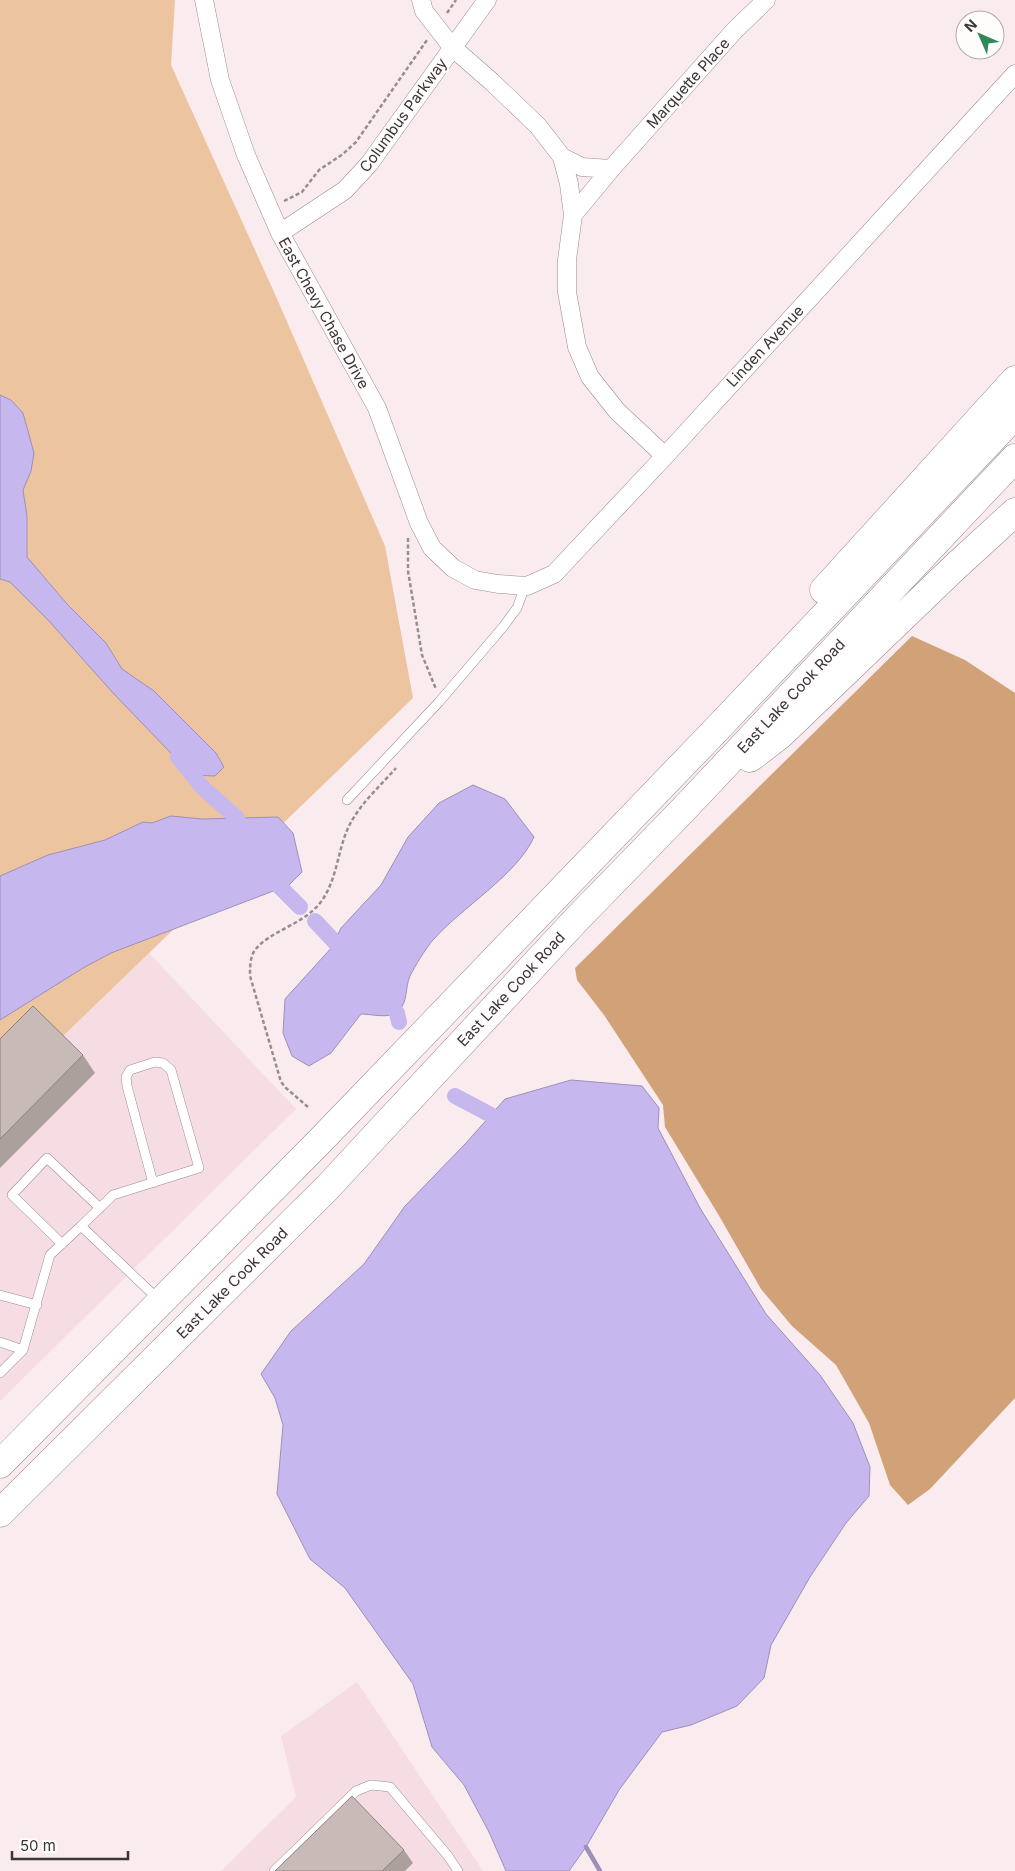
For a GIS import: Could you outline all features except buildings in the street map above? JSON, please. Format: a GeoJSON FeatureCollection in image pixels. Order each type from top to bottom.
{"type":"FeatureCollection","features":[{"type":"Feature","properties":{"kind":"main road"},"geometry":{"type":"LineString","coordinates":[[712,734],[771,649],[1015,380]]}},
{"type":"Feature","properties":{"kind":"main road","name":"East Lake Cook Road"},"geometry":{"type":"LineString","coordinates":[[0,1464],[320,1141],[712,734],[1015,415]]}},
{"type":"Feature","properties":{"kind":"main road","name":"East Lake Cook Road"},"geometry":{"type":"LineString","coordinates":[[0,1513],[326,1189],[575,921],[682,811],[1015,458]]}},
{"type":"Feature","properties":{"kind":"main road"},"geometry":{"type":"LineString","coordinates":[[682,811],[780,736],[955,567],[1015,512]]}},
{"type":"Feature","properties":{"kind":"main road"},"geometry":{"type":"LineString","coordinates":[[161,1302],[187,1328]]}},
{"type":"Feature","properties":{"kind":"street","name":"East Chevy Chase Drive"},"geometry":{"type":"LineString","coordinates":[[204,0],[220,80],[246,155],[280,233],[377,408],[419,523],[432,548],[453,568],[476,580],[498,584]]}},
{"type":"Feature","properties":{"kind":"street"},"geometry":{"type":"LineString","coordinates":[[421,0],[424,11],[452,47],[538,126],[562,157],[570,184],[573,215],[567,260],[567,292],[577,347],[590,377],[617,411],[665,456]]}},
{"type":"Feature","properties":{"kind":"street","name":"Columbus Parkway"},"geometry":{"type":"LineString","coordinates":[[280,233],[345,190],[369,164],[486,0]]}},
{"type":"Feature","properties":{"kind":"street","name":"Marquette Place"},"geometry":{"type":"LineString","coordinates":[[573,215],[611,168],[734,31],[766,0]]}},
{"type":"Feature","properties":{"kind":"street","name":"Linden Avenue"},"geometry":{"type":"LineString","coordinates":[[498,584],[525,586],[554,574],[665,456],[1015,74]]}},
{"type":"Feature","properties":{"kind":"street"},"geometry":{"type":"LineString","coordinates":[[562,157],[582,167],[611,168]]}},
{"type":"Feature","properties":{"kind":"lane"},"geometry":{"type":"LineString","coordinates":[[347,800],[439,702],[503,627],[517,608],[525,586]]}},
{"type":"Feature","properties":{"kind":"lane"},"geometry":{"type":"LineString","coordinates":[[0,1373],[23,1350],[50,1255],[113,1195],[152,1183],[199,1168],[171,1070],[163,1063],[155,1062],[130,1070],[126,1077],[152,1183]]}},
{"type":"Feature","properties":{"kind":"lane"},"geometry":{"type":"LineString","coordinates":[[62,1244],[12,1195],[47,1158],[100,1208]]}},
{"type":"Feature","properties":{"kind":"lane"},"geometry":{"type":"LineString","coordinates":[[81,1226],[161,1302]]}},
{"type":"Feature","properties":{"kind":"lane"},"geometry":{"type":"LineString","coordinates":[[0,1295],[36,1305]]}},
{"type":"Feature","properties":{"kind":"lane"},"geometry":{"type":"LineString","coordinates":[[0,1342],[23,1350]]}},
{"type":"Feature","properties":{"kind":"lane"},"geometry":{"type":"LineString","coordinates":[[274,1871],[356,1791],[371,1785],[390,1787],[448,1856],[458,1871]]}},
{"type":"Feature","properties":{"kind":"path"},"geometry":{"type":"LineString","coordinates":[[270,209],[302,192],[319,170],[356,142],[456,0]]}},
{"type":"Feature","properties":{"kind":"path"},"geometry":{"type":"LineString","coordinates":[[408,532],[408,571],[422,656],[437,690],[439,702]]}},
{"type":"Feature","properties":{"kind":"path"},"geometry":{"type":"LineString","coordinates":[[308,1107],[281,1082],[250,976],[250,963],[254,950],[264,941],[296,923],[319,905],[327,893],[350,825],[360,810],[396,768]]}},
{"type":"Feature","properties":{"kind":"shaded area"},"geometry":{"type":"Polygon","coordinates":[[[0,0],[175,0],[171,65],[274,292],[385,546],[413,698],[0,1097],[0,0]]]}},
{"type":"Feature","properties":{"kind":"shaded area"},"geometry":{"type":"Polygon","coordinates":[[[0,395],[11,400],[23,413],[34,453],[31,471],[23,490],[27,516],[27,557],[67,604],[106,643],[122,669],[154,691],[216,753],[224,767],[215,776],[192,775],[113,693],[49,621],[10,582],[0,579],[0,395]]]}},
{"type":"Feature","properties":{"kind":"shaded area"},"geometry":{"type":"Polygon","coordinates":[[[912,636],[965,660],[1015,693],[1015,1398],[930,1489],[908,1505],[890,1485],[869,1423],[836,1365],[792,1326],[761,1289],[665,1127],[663,1105],[604,1015],[577,980],[575,968],[912,636]]]}},
{"type":"Feature","properties":{"kind":"shaded area"},"geometry":{"type":"Polygon","coordinates":[[[473,785],[505,799],[534,837],[526,851],[502,878],[430,943],[410,976],[405,999],[398,1012],[385,1016],[361,1014],[331,1053],[309,1066],[292,1056],[283,1033],[285,999],[333,946],[341,928],[381,885],[408,837],[439,803],[473,785]]]}},
{"type":"Feature","properties":{"kind":"shaded area"},"geometry":{"type":"Polygon","coordinates":[[[171,816],[202,819],[278,817],[293,833],[302,872],[289,885],[111,953],[83,968],[0,1020],[0,876],[48,855],[105,840],[143,822],[152,823],[171,816]]]}},
{"type":"Feature","properties":{"kind":"shaded area"},"geometry":{"type":"Polygon","coordinates":[[[149,953],[296,1109],[0,1401],[0,1097],[149,953]]]}},
{"type":"Feature","properties":{"kind":"shaded area"},"geometry":{"type":"Polygon","coordinates":[[[571,1080],[642,1086],[659,1108],[658,1128],[700,1208],[766,1314],[820,1375],[853,1423],[870,1467],[869,1496],[846,1523],[810,1577],[771,1645],[764,1678],[737,1706],[691,1725],[662,1732],[619,1790],[586,1847],[569,1871],[506,1871],[489,1832],[464,1785],[432,1747],[413,1684],[345,1588],[310,1559],[277,1494],[283,1425],[275,1398],[261,1374],[291,1331],[364,1264],[405,1206],[466,1143],[505,1099],[571,1080]]]}},
{"type":"Feature","properties":{"kind":"shaded area"},"geometry":{"type":"Polygon","coordinates":[[[357,1682],[483,1871],[221,1871],[296,1797],[281,1736],[357,1682]]]}},
{"type":"Feature","properties":{"kind":"waterway"},"geometry":{"type":"LineString","coordinates":[[178,757],[204,789],[236,817],[246,837]]}},
{"type":"Feature","properties":{"kind":"waterway"},"geometry":{"type":"LineString","coordinates":[[268,872],[300,907]]}},
{"type":"Feature","properties":{"kind":"waterway"},"geometry":{"type":"LineString","coordinates":[[315,921],[348,956]]}},
{"type":"Feature","properties":{"kind":"waterway"},"geometry":{"type":"LineString","coordinates":[[384,997],[397,1013],[399,1022]]}},
{"type":"Feature","properties":{"kind":"waterway"},"geometry":{"type":"LineString","coordinates":[[455,1096],[491,1115]]}},
{"type":"Feature","properties":{"kind":"waterway"},"geometry":{"type":"LineString","coordinates":[[586,1847],[600,1871]]}}]}
